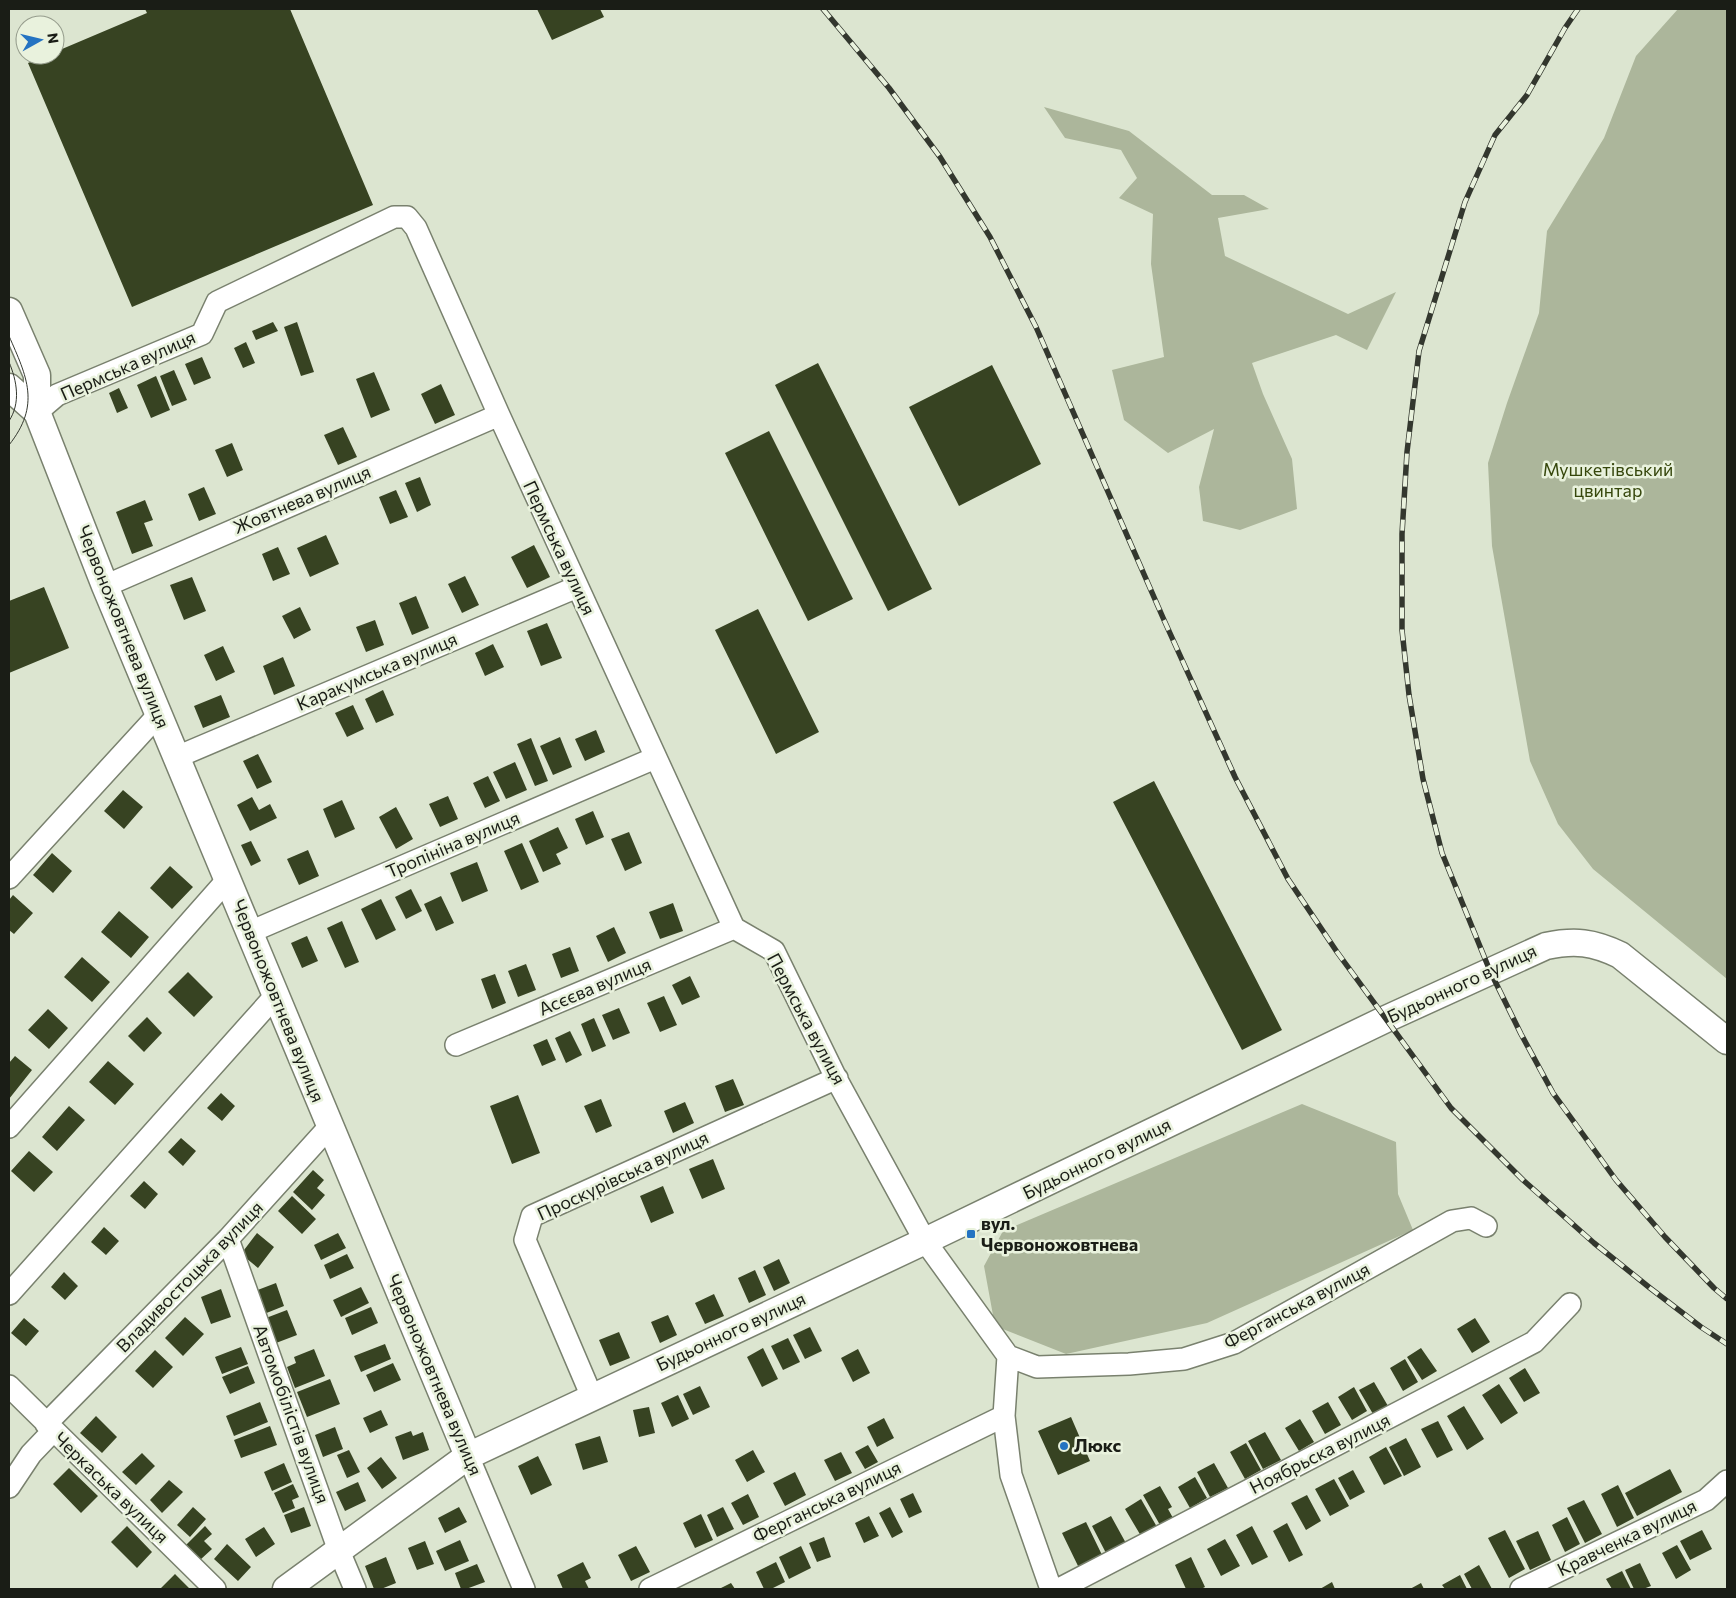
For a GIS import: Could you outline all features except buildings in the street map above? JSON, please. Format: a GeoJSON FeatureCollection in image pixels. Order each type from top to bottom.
{"type":"FeatureCollection","features":[{"type":"Feature","properties":{"kind":"main road","name":"Червоножовтнева вулиця"},"geometry":{"type":"LineString","coordinates":[[9,311],[37,375],[37,412],[104,586],[468,1456]]}},
{"type":"Feature","properties":{"kind":"main road","name":"Червоножовтнева вулиця"},"geometry":{"type":"LineString","coordinates":[[9,387],[37,412]]}},
{"type":"Feature","properties":{"kind":"main road","name":"Будьонного вулиця"},"geometry":{"type":"LineString","coordinates":[[286,1589],[468,1456],[925,1241],[1386,1020],[1546,946],[1567,942],[1585,943],[1604,947],[1620,955],[1727,1040]]}},
{"type":"Feature","properties":{"kind":"street","name":"Пермська вулиця"},"geometry":{"type":"LineString","coordinates":[[37,412],[57,395],[202,334],[217,302],[394,217],[407,217],[416,228],[499,415],[734,928],[774,951],[837,1078],[925,1241]]}},
{"type":"Feature","properties":{"kind":"street","name":"Жовтнева вулиця"},"geometry":{"type":"LineString","coordinates":[[104,586],[499,415]]}},
{"type":"Feature","properties":{"kind":"street","name":"Каракумська вулиця"},"geometry":{"type":"LineString","coordinates":[[177,757],[578,586]]}},
{"type":"Feature","properties":{"kind":"street"},"geometry":{"type":"LineString","coordinates":[[9,878],[159,714]]}},
{"type":"Feature","properties":{"kind":"street","name":"Тропініна вулиця"},"geometry":{"type":"LineString","coordinates":[[250,932],[655,758]]}},
{"type":"Feature","properties":{"kind":"street"},"geometry":{"type":"LineString","coordinates":[[9,1127],[228,879]]}},
{"type":"Feature","properties":{"kind":"street","name":"Асєєва вулиця"},"geometry":{"type":"LineString","coordinates":[[456,1045],[734,928]]}},
{"type":"Feature","properties":{"kind":"street"},"geometry":{"type":"LineString","coordinates":[[9,1294],[276,995]]}},
{"type":"Feature","properties":{"kind":"street","name":"Проскурівська вулиця"},"geometry":{"type":"LineString","coordinates":[[592,1397],[525,1240],[532,1216],[837,1078]]}},
{"type":"Feature","properties":{"kind":"street","name":"Владивостоцька вулиця"},"geometry":{"type":"LineString","coordinates":[[9,1487],[50,1428],[228,1239],[330,1126]]}},
{"type":"Feature","properties":{"kind":"street","name":"Ферганська вулиця"},"geometry":{"type":"LineString","coordinates":[[1008,1356],[1036,1367],[1129,1364],[1184,1359],[1234,1343],[1452,1220],[1471,1218],[1486,1226]]}},
{"type":"Feature","properties":{"kind":"street","name":"Автомобілістів вулиця"},"geometry":{"type":"LineString","coordinates":[[228,1239],[339,1551],[355,1589]]}},
{"type":"Feature","properties":{"kind":"street"},"geometry":{"type":"LineString","coordinates":[[925,1241],[1008,1356],[1004,1416],[1011,1475],[1051,1589]]}},
{"type":"Feature","properties":{"kind":"street","name":"Ноябрьска вулиця"},"geometry":{"type":"LineString","coordinates":[[1059,1589],[1534,1342],[1570,1304]]}},
{"type":"Feature","properties":{"kind":"street","name":"Черкаська вулиця"},"geometry":{"type":"LineString","coordinates":[[9,1386],[215,1589]]}},
{"type":"Feature","properties":{"kind":"street","name":"Ферганська вулиця"},"geometry":{"type":"LineString","coordinates":[[650,1589],[1004,1416]]}},
{"type":"Feature","properties":{"kind":"street","name":"Червоножовтнева вулиця"},"geometry":{"type":"LineString","coordinates":[[468,1456],[524,1589]]}},
{"type":"Feature","properties":{"kind":"street","name":"Кравченка вулиця"},"geometry":{"type":"LineString","coordinates":[[1521,1589],[1706,1500],[1727,1481]]}},
{"type":"Feature","properties":{"kind":"green space","name":"Мушкетівський цвинтар"},"geometry":{"type":"Polygon","coordinates":[[[1678,9],[1727,9],[1727,979],[1593,869],[1558,824],[1530,761],[1492,546],[1488,463],[1539,313],[1547,231],[1604,138],[1636,56],[1678,9]]]}},
{"type":"Feature","properties":{"kind":"green space"},"geometry":{"type":"Polygon","coordinates":[[[1044,107],[1129,131],[1212,195],[1244,195],[1269,209],[1218,218],[1225,256],[1348,314],[1396,292],[1367,350],[1336,335],[1252,363],[1263,394],[1292,459],[1297,509],[1240,530],[1203,521],[1199,487],[1214,429],[1168,453],[1124,420],[1112,370],[1164,357],[1151,264],[1153,214],[1119,198],[1137,178],[1121,150],[1065,138],[1044,107]]]}},
{"type":"Feature","properties":{"kind":"green space"},"geometry":{"type":"Polygon","coordinates":[[[1302,1104],[1396,1142],[1398,1194],[1413,1230],[1207,1323],[1066,1354],[995,1326],[984,1266],[1003,1231],[1302,1104]]]}},
{"type":"Feature","properties":{"kind":"tram line"},"geometry":{"type":"LineString","coordinates":[[9,336],[21,365],[28,391],[25,417],[19,431],[9,445]]}},
{"type":"Feature","properties":{"kind":"tram line"},"geometry":{"type":"LineString","coordinates":[[9,362],[16,384],[15,407],[9,421]]}},
{"type":"Feature","properties":{"kind":"railway"},"geometry":{"type":"LineString","coordinates":[[823,9],[889,88],[940,157],[990,237],[1036,327],[1235,777],[1288,879],[1337,952],[1451,1108],[1523,1180],[1594,1243],[1701,1327],[1727,1344]]}},
{"type":"Feature","properties":{"kind":"railway"},"geometry":{"type":"LineString","coordinates":[[1578,9],[1527,95],[1495,135],[1465,202],[1419,351],[1407,452],[1402,534],[1402,630],[1409,695],[1423,779],[1442,853],[1490,971],[1521,1034],[1553,1093],[1616,1180],[1665,1237],[1727,1299]]}},
{"type":"Feature","properties":{"kind":"place","name":"вул. Червоножовтнева"},"geometry":{"type":"Point","coordinates":[971,1234]}},
{"type":"Feature","properties":{"kind":"place","name":"Люкс"},"geometry":{"type":"Point","coordinates":[1064,1446]}}]}
